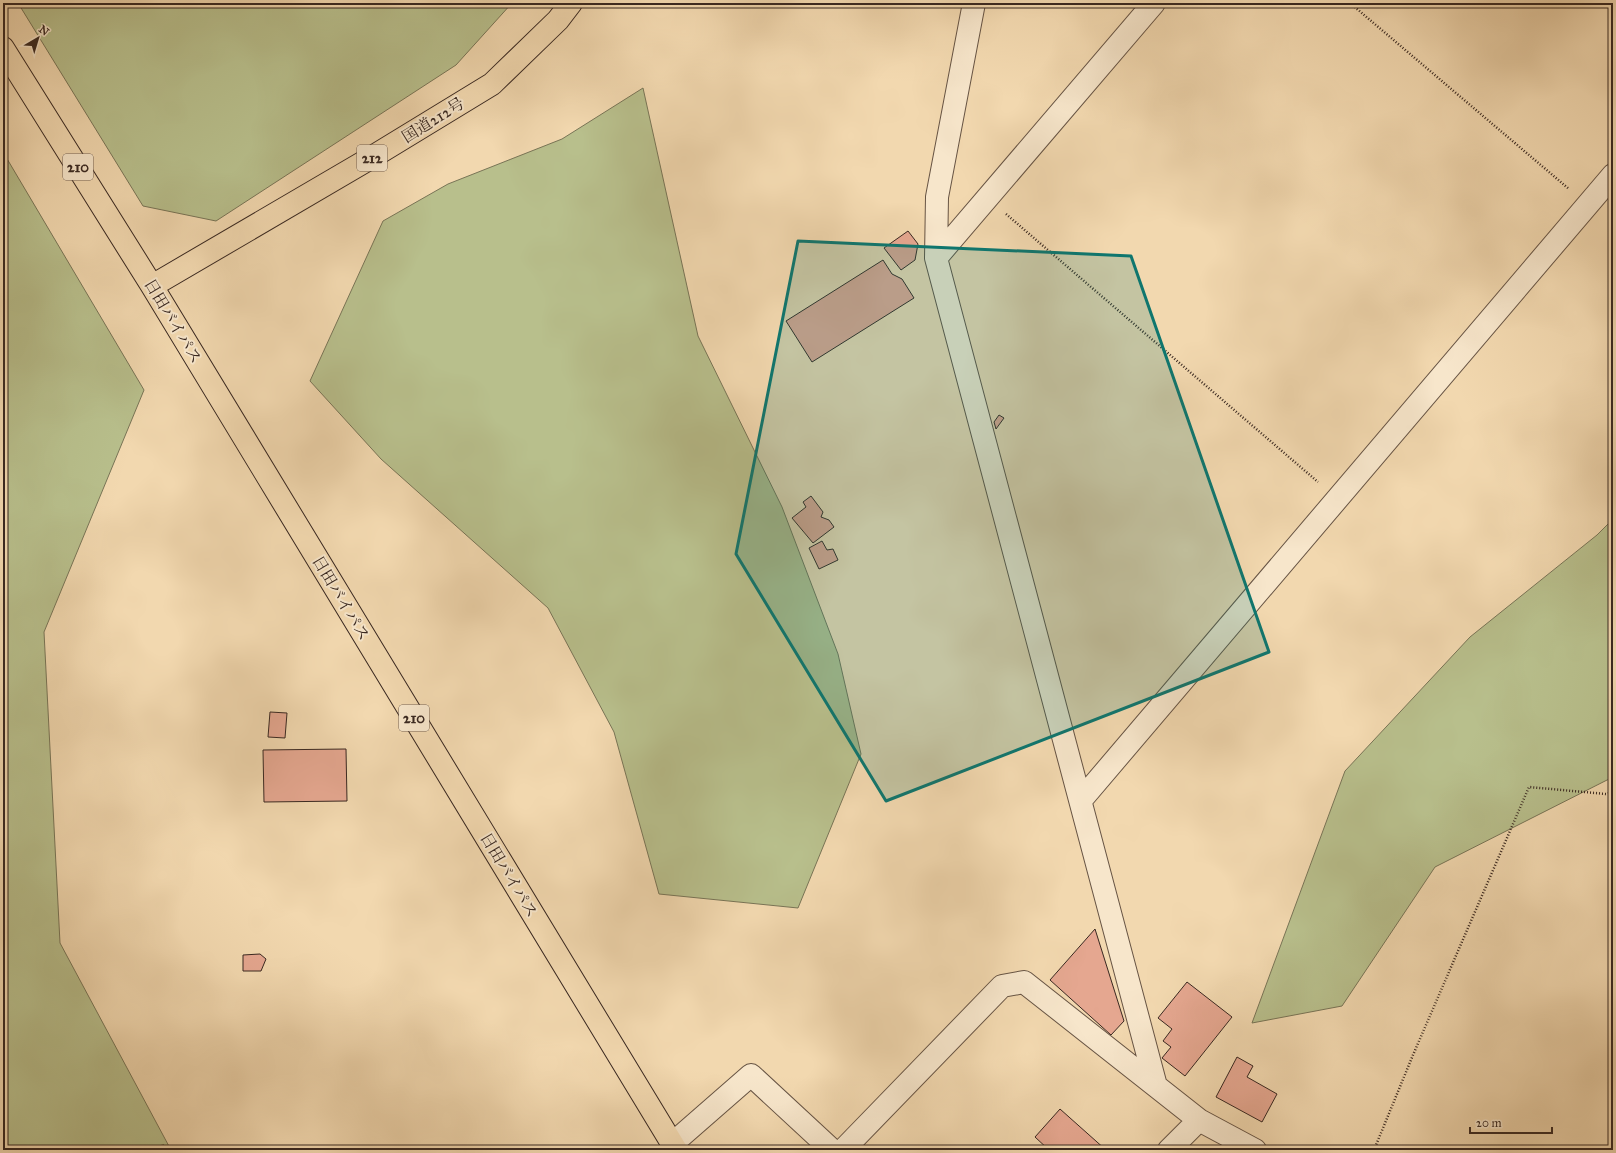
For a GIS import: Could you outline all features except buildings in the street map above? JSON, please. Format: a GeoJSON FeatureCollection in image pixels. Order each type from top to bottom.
{"type":"FeatureCollection","features":[{"type":"Feature","properties":{"kind":"highway","name":"国道212号"},"geometry":{"type":"LineString","coordinates":[[152,286],[369,159],[492,84],[558,20],[571,3]]}},
{"type":"Feature","properties":{"kind":"highway","name":"日田バイパス"},"geometry":{"type":"LineString","coordinates":[[3,48],[152,286],[674,1147]]}},
{"type":"Feature","properties":{"kind":"street"},"geometry":{"type":"LineString","coordinates":[[974,3],[937,197],[936,258],[1156,1086]]}},
{"type":"Feature","properties":{"kind":"street"},"geometry":{"type":"LineString","coordinates":[[936,258],[1154,3]]}},
{"type":"Feature","properties":{"kind":"street"},"geometry":{"type":"LineString","coordinates":[[1081,800],[1613,175]]}},
{"type":"Feature","properties":{"kind":"street"},"geometry":{"type":"LineString","coordinates":[[843,1150],[1002,986],[1024,982],[1199,1120],[1255,1150]]}},
{"type":"Feature","properties":{"kind":"street"},"geometry":{"type":"LineString","coordinates":[[674,1147],[752,1075],[832,1150]]}},
{"type":"Feature","properties":{"kind":"street"},"geometry":{"type":"LineString","coordinates":[[1169,1150],[1199,1120]]}},
{"type":"Feature","properties":{"kind":"path"},"geometry":{"type":"LineString","coordinates":[[1350,3],[1588,204]]}},
{"type":"Feature","properties":{"kind":"path"},"geometry":{"type":"LineString","coordinates":[[987,199],[1338,498]]}},
{"type":"Feature","properties":{"kind":"path"},"geometry":{"type":"LineString","coordinates":[[1374,1150],[1529,787],[1606,794],[1613,792]]}},
{"type":"Feature","properties":{"kind":"highlighted area"},"geometry":{"type":"Polygon","coordinates":[[[798,241],[1131,256],[1269,652],[886,801],[736,554],[798,241]]]}},
{"type":"Feature","properties":{"kind":"green space"},"geometry":{"type":"Polygon","coordinates":[[[18,3],[512,3],[456,65],[216,221],[143,206],[18,3]]]}},
{"type":"Feature","properties":{"kind":"green space"},"geometry":{"type":"Polygon","coordinates":[[[643,88],[698,336],[782,507],[838,654],[861,754],[798,908],[659,894],[614,732],[548,608],[381,459],[310,381],[383,221],[448,184],[562,139],[643,88]]]}},
{"type":"Feature","properties":{"kind":"green space"},"geometry":{"type":"Polygon","coordinates":[[[3,152],[144,390],[44,632],[60,943],[171,1150],[3,1150],[3,152]]]}},
{"type":"Feature","properties":{"kind":"green space"},"geometry":{"type":"Polygon","coordinates":[[[1613,519],[1613,777],[1435,867],[1342,1006],[1252,1023],[1345,771],[1470,637],[1597,535],[1613,519]]]}}]}
